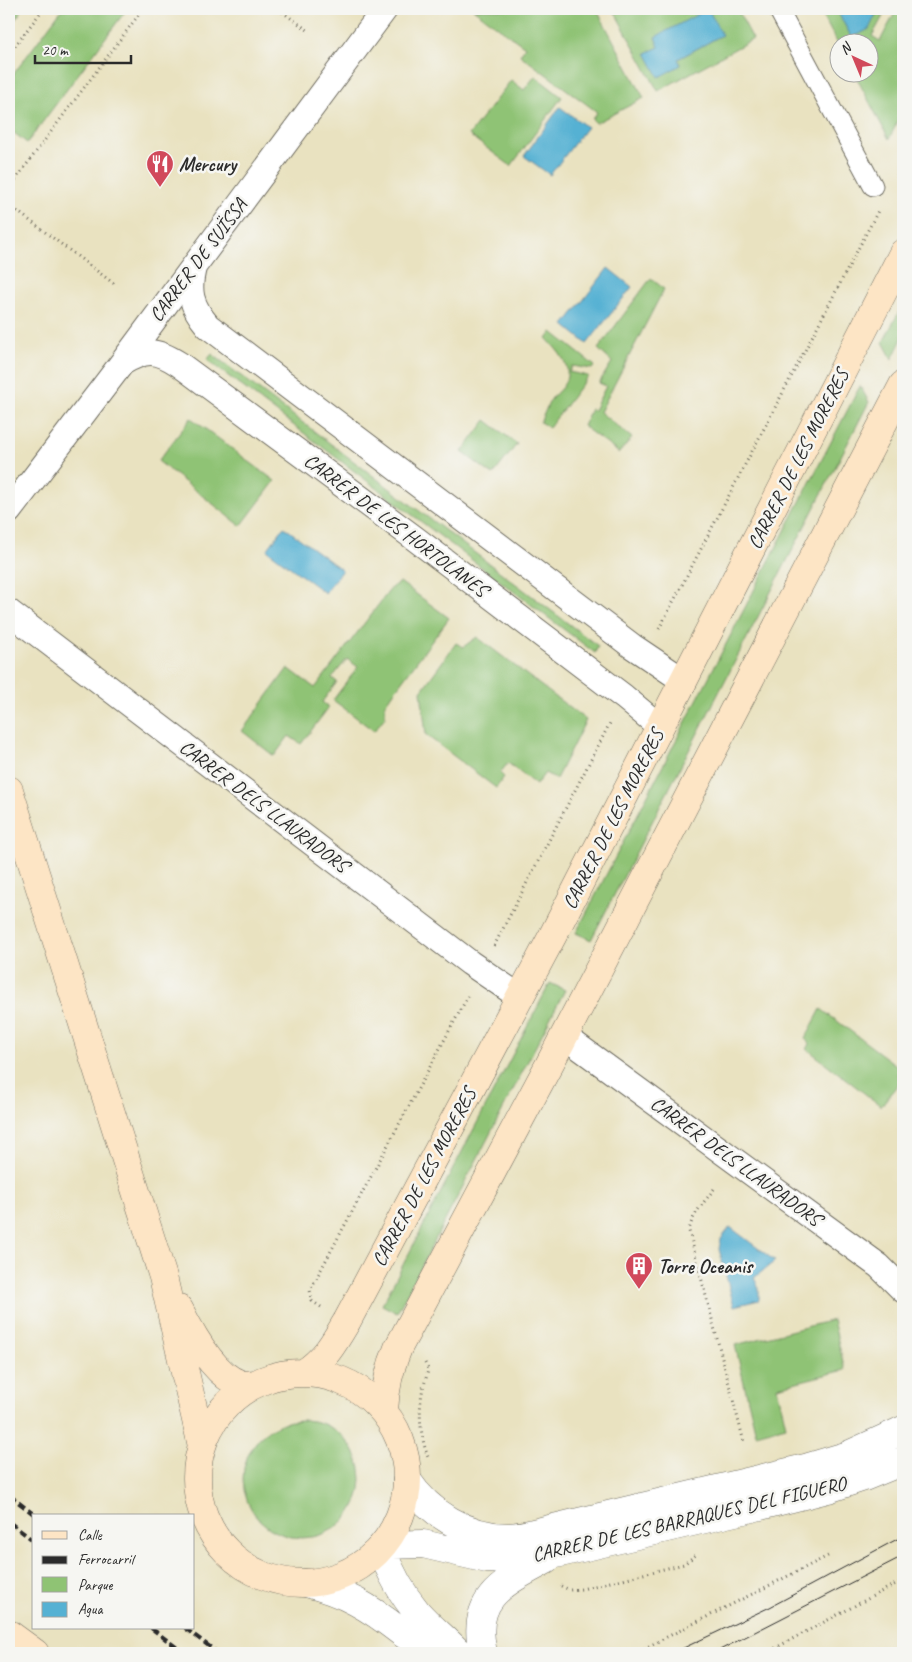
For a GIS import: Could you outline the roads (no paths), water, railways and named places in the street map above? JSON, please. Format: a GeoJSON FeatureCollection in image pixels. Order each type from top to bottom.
{"type":"FeatureCollection","features":[{"type":"Feature","properties":{"kind":"main road","name":"CARRER DE LES MORERES"},"geometry":{"type":"LineString","coordinates":[[304,1373],[318,1363],[333,1345],[347,1322],[520,997],[903,253]]}},
{"type":"Feature","properties":{"kind":"main road"},"geometry":{"type":"LineString","coordinates":[[384,1412],[388,1377],[398,1348],[564,1036],[903,386]]}},
{"type":"Feature","properties":{"kind":"main road"},"geometry":{"type":"LineString","coordinates":[[9,790],[163,1277],[202,1446]]}},
{"type":"Feature","properties":{"kind":"main road"},"geometry":{"type":"LineString","coordinates":[[163,1277],[188,1325],[215,1364],[229,1379],[242,1385],[304,1373],[326,1376],[359,1389],[384,1412],[401,1440],[407,1464],[404,1506],[390,1536],[382,1546],[367,1560],[338,1577],[306,1583],[273,1579],[243,1566],[217,1540],[201,1508],[197,1472],[202,1446],[209,1430],[226,1406],[255,1384]]}},
{"type":"Feature","properties":{"kind":"main road"},"geometry":{"type":"LineString","coordinates":[[9,1634],[35,1653]]}},
{"type":"Feature","properties":{"kind":"street","name":"CARRER DE SUÏSSA"},"geometry":{"type":"LineString","coordinates":[[9,511],[122,363],[385,9]]}},
{"type":"Feature","properties":{"kind":"street"},"geometry":{"type":"LineString","coordinates":[[778,9],[873,186]]}},
{"type":"Feature","properties":{"kind":"street"},"geometry":{"type":"LineString","coordinates":[[194,266],[190,280],[193,304],[199,316],[208,326],[632,646],[684,681]]}},
{"type":"Feature","properties":{"kind":"street","name":"CARRER DE LES HORTOLANES"},"geometry":{"type":"LineString","coordinates":[[122,363],[135,356],[158,352],[179,364],[421,543],[624,697],[660,727]]}},
{"type":"Feature","properties":{"kind":"street","name":"CARRER DELS LLAURADORS"},"geometry":{"type":"LineString","coordinates":[[9,612],[470,963],[520,997]]}},
{"type":"Feature","properties":{"kind":"street","name":"CARRER DELS LLAURADORS"},"geometry":{"type":"LineString","coordinates":[[564,1036],[879,1266],[903,1290]]}},
{"type":"Feature","properties":{"kind":"street","name":"CARRER DE LES BARRAQUES DEL FIGUERO"},"geometry":{"type":"LineString","coordinates":[[407,1480],[416,1493],[448,1520],[480,1534],[510,1537],[809,1467],[846,1456],[903,1430]]}},
{"type":"Feature","properties":{"kind":"street","name":"CARRER DE LES BARRAQUES DEL FIGUERO"},"geometry":{"type":"LineString","coordinates":[[382,1546],[423,1544],[488,1559],[508,1560],[556,1554],[828,1489],[864,1477],[903,1460]]}},
{"type":"Feature","properties":{"kind":"street"},"geometry":{"type":"LineString","coordinates":[[382,1546],[393,1578],[405,1597],[418,1614],[459,1653]]}},
{"type":"Feature","properties":{"kind":"street"},"geometry":{"type":"LineString","coordinates":[[483,1653],[480,1638],[481,1621],[486,1603],[499,1588],[514,1577],[556,1554]]}},
{"type":"Feature","properties":{"kind":"street"},"geometry":{"type":"LineString","coordinates":[[306,1583],[331,1589],[354,1599],[384,1618],[429,1653]]}},
{"type":"Feature","properties":{"kind":"water"},"geometry":{"type":"Polygon","coordinates":[[[708,9],[722,35],[678,59],[681,65],[659,77],[646,53],[659,47],[655,37],[708,9]]]}},
{"type":"Feature","properties":{"kind":"water"},"geometry":{"type":"Polygon","coordinates":[[[836,9],[876,9],[877,12],[869,29],[863,32],[849,32],[836,9]]]}},
{"type":"Feature","properties":{"kind":"water"},"geometry":{"type":"Polygon","coordinates":[[[560,107],[587,127],[550,175],[524,156],[560,107]]]}},
{"type":"Feature","properties":{"kind":"water"},"geometry":{"type":"Polygon","coordinates":[[[608,268],[632,287],[587,344],[564,325],[608,268]]]}},
{"type":"Feature","properties":{"kind":"water"},"geometry":{"type":"Polygon","coordinates":[[[284,527],[342,570],[325,593],[267,550],[284,527]]]}},
{"type":"Feature","properties":{"kind":"water"},"geometry":{"type":"Polygon","coordinates":[[[730,1227],[775,1261],[754,1278],[759,1288],[759,1300],[734,1306],[719,1249],[721,1239],[730,1227]]]}},
{"type":"Feature","properties":{"kind":"tram line"},"geometry":{"type":"LineString","coordinates":[[673,1653],[770,1607],[903,1536]]}},
{"type":"Feature","properties":{"kind":"tram line"},"geometry":{"type":"LineString","coordinates":[[714,1653],[903,1556]]}},
{"type":"Feature","properties":{"kind":"railway"},"geometry":{"type":"LineString","coordinates":[[9,1495],[33,1514]]}},
{"type":"Feature","properties":{"kind":"railway"},"geometry":{"type":"LineString","coordinates":[[9,1522],[32,1539]]}},
{"type":"Feature","properties":{"kind":"railway"},"geometry":{"type":"LineString","coordinates":[[154,1630],[184,1653]]}},
{"type":"Feature","properties":{"kind":"railway"},"geometry":{"type":"LineString","coordinates":[[188,1630],[218,1653]]}},
{"type":"Feature","properties":{"kind":"place","name":"Mercury"},"geometry":{"type":"Point","coordinates":[160,188]}},
{"type":"Feature","properties":{"kind":"place","name":"Torre Oceanis"},"geometry":{"type":"Point","coordinates":[639,1290]}}]}
